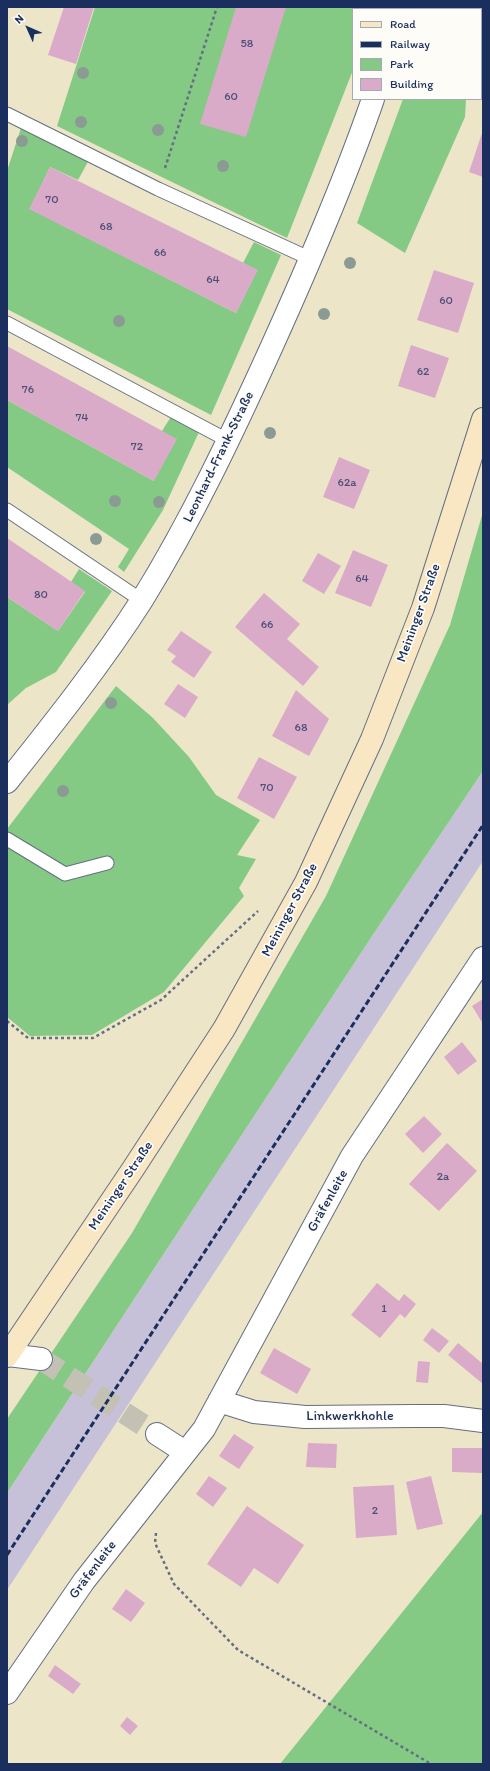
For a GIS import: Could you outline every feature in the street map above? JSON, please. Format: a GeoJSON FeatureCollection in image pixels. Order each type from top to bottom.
{"type":"FeatureCollection","features":[{"type":"Feature","properties":{"kind":"main road","name":"Meininger Straße"},"geometry":{"type":"LineString","coordinates":[[7,1356],[133,1169],[224,1029],[306,882],[372,739],[423,608],[483,419]]}},
{"type":"Feature","properties":{"kind":"street","name":"Leonhard-Frank-Straße"},"geometry":{"type":"LineString","coordinates":[[7,782],[76,695],[141,600],[187,522],[229,441],[311,259],[357,144],[372,100]]}},
{"type":"Feature","properties":{"kind":"street","name":"Gräfenleite"},"geometry":{"type":"LineString","coordinates":[[7,1693],[84,1581],[204,1429],[352,1156],[483,958]]}},
{"type":"Feature","properties":{"kind":"street"},"geometry":{"type":"LineString","coordinates":[[7,1356],[41,1359]]}},
{"type":"Feature","properties":{"kind":"street","name":"Linkwerkhohle"},"geometry":{"type":"LineString","coordinates":[[219,1401],[254,1412],[305,1417],[444,1416],[483,1421]]}},
{"type":"Feature","properties":{"kind":"street"},"geometry":{"type":"LineString","coordinates":[[157,1434],[185,1452]]}},
{"type":"Feature","properties":{"kind":"lane"},"geometry":{"type":"LineString","coordinates":[[7,114],[158,189],[311,259]]}},
{"type":"Feature","properties":{"kind":"lane"},"geometry":{"type":"LineString","coordinates":[[7,323],[229,441]]}},
{"type":"Feature","properties":{"kind":"lane"},"geometry":{"type":"LineString","coordinates":[[7,510],[141,600]]}},
{"type":"Feature","properties":{"kind":"lane"},"geometry":{"type":"LineString","coordinates":[[7,839],[65,874],[107,863]]}},
{"type":"Feature","properties":{"kind":"path"},"geometry":{"type":"LineString","coordinates":[[158,189],[216,7]]}},
{"type":"Feature","properties":{"kind":"path"},"geometry":{"type":"LineString","coordinates":[[7,1021],[28,1038],[93,1038],[161,1000],[243,925]]}},
{"type":"Feature","properties":{"kind":"path"},"geometry":{"type":"LineString","coordinates":[[157,1528],[155,1543],[174,1584],[238,1650],[431,1764]]}},
{"type":"Feature","properties":{"kind":"shaded area"},"geometry":{"type":"Polygon","coordinates":[[[483,771],[483,861],[7,1590],[7,1493],[374,933],[483,771]]]}},
{"type":"Feature","properties":{"kind":"green space"},"geometry":{"type":"Polygon","coordinates":[[[95,7],[372,7],[352,8],[352,73],[287,238],[57,126],[95,7]]]}},
{"type":"Feature","properties":{"kind":"green space"},"geometry":{"type":"Polygon","coordinates":[[[403,100],[466,100],[465,117],[405,253],[357,223],[403,100]]]}},
{"type":"Feature","properties":{"kind":"green space"},"geometry":{"type":"Polygon","coordinates":[[[21,128],[89,160],[78,180],[50,167],[30,209],[236,313],[257,270],[243,263],[254,242],[281,255],[211,415],[7,309],[7,171],[21,128]]]}},
{"type":"Feature","properties":{"kind":"green space"},"geometry":{"type":"Polygon","coordinates":[[[7,400],[154,481],[162,431],[172,415],[199,432],[163,510],[124,572],[118,567],[129,549],[7,467],[7,400]]]}},
{"type":"Feature","properties":{"kind":"green space"},"geometry":{"type":"Polygon","coordinates":[[[483,512],[483,771],[374,933],[7,1493],[7,1419],[132,1233],[326,896],[450,625],[483,512]]]}},
{"type":"Feature","properties":{"kind":"green space"},"geometry":{"type":"Polygon","coordinates":[[[79,569],[112,591],[56,672],[26,688],[7,705],[7,597],[58,631],[85,592],[71,582],[79,569]]]}},
{"type":"Feature","properties":{"kind":"green space"},"geometry":{"type":"Polygon","coordinates":[[[116,686],[153,718],[189,757],[216,795],[260,820],[237,855],[256,859],[239,888],[244,896],[164,992],[92,1035],[30,1036],[7,1017],[7,829],[116,686]]]}},
{"type":"Feature","properties":{"kind":"green space"},"geometry":{"type":"Polygon","coordinates":[[[483,1512],[483,1764],[280,1764],[483,1512]]]}},
{"type":"Feature","properties":{"kind":"building"},"geometry":{"type":"Polygon","coordinates":[[[64,7],[94,7],[76,64],[48,55],[64,7]]]}},
{"type":"Feature","properties":{"kind":"building"},"geometry":{"type":"Polygon","coordinates":[[[236,7],[286,7],[246,137],[200,124],[236,7]]]}},
{"type":"Feature","properties":{"kind":"building"},"geometry":{"type":"Polygon","coordinates":[[[483,130],[483,177],[469,172],[483,130]]]}},
{"type":"Feature","properties":{"kind":"building"},"geometry":{"type":"Polygon","coordinates":[[[50,167],[258,270],[236,313],[29,209],[50,167]]]}},
{"type":"Feature","properties":{"kind":"building"},"geometry":{"type":"Polygon","coordinates":[[[434,270],[474,283],[458,333],[417,320],[434,270]]]}},
{"type":"Feature","properties":{"kind":"building"},"geometry":{"type":"Polygon","coordinates":[[[411,345],[449,358],[435,398],[398,386],[411,345]]]}},
{"type":"Feature","properties":{"kind":"building"},"geometry":{"type":"Polygon","coordinates":[[[7,346],[177,439],[154,481],[7,400],[7,346]]]}},
{"type":"Feature","properties":{"kind":"building"},"geometry":{"type":"Polygon","coordinates":[[[339,457],[370,470],[354,509],[323,497],[339,457]]]}},
{"type":"Feature","properties":{"kind":"building"},"geometry":{"type":"Polygon","coordinates":[[[7,538],[85,591],[58,631],[7,597],[7,538]]]}},
{"type":"Feature","properties":{"kind":"building"},"geometry":{"type":"Polygon","coordinates":[[[353,550],[388,565],[371,607],[335,593],[353,550]]]}},
{"type":"Feature","properties":{"kind":"building"},"geometry":{"type":"Polygon","coordinates":[[[318,553],[341,566],[324,594],[302,581],[318,553]]]}},
{"type":"Feature","properties":{"kind":"building"},"geometry":{"type":"Polygon","coordinates":[[[264,593],[300,624],[287,639],[319,667],[303,686],[235,627],[264,593]]]}},
{"type":"Feature","properties":{"kind":"building"},"geometry":{"type":"Polygon","coordinates":[[[181,631],[212,652],[194,678],[171,662],[176,656],[167,650],[181,631]]]}},
{"type":"Feature","properties":{"kind":"building"},"geometry":{"type":"Polygon","coordinates":[[[178,684],[198,697],[185,718],[164,704],[178,684]]]}},
{"type":"Feature","properties":{"kind":"building"},"geometry":{"type":"Polygon","coordinates":[[[296,690],[329,719],[309,756],[272,736],[296,690]]]}},
{"type":"Feature","properties":{"kind":"building"},"geometry":{"type":"Polygon","coordinates":[[[259,757],[297,777],[274,819],[237,798],[259,757]]]}},
{"type":"Feature","properties":{"kind":"building"},"geometry":{"type":"Polygon","coordinates":[[[483,999],[483,1024],[472,1006],[483,999]]]}},
{"type":"Feature","properties":{"kind":"building"},"geometry":{"type":"Polygon","coordinates":[[[462,1042],[477,1061],[458,1075],[444,1057],[462,1042]]]}},
{"type":"Feature","properties":{"kind":"building"},"geometry":{"type":"Polygon","coordinates":[[[424,1116],[442,1134],[423,1153],[405,1134],[424,1116]]]}},
{"type":"Feature","properties":{"kind":"building"},"geometry":{"type":"Polygon","coordinates":[[[447,1143],[477,1171],[439,1211],[409,1184],[447,1143]]]}},
{"type":"Feature","properties":{"kind":"building"},"geometry":{"type":"Polygon","coordinates":[[[377,1283],[399,1301],[404,1294],[416,1304],[405,1318],[400,1314],[380,1338],[351,1315],[377,1283]]]}},
{"type":"Feature","properties":{"kind":"building"},"geometry":{"type":"Polygon","coordinates":[[[432,1328],[449,1341],[439,1353],[423,1340],[432,1328]]]}},
{"type":"Feature","properties":{"kind":"building"},"geometry":{"type":"Polygon","coordinates":[[[458,1343],[483,1364],[483,1384],[448,1355],[458,1343]]]}},
{"type":"Feature","properties":{"kind":"building"},"geometry":{"type":"Polygon","coordinates":[[[274,1348],[311,1369],[297,1394],[260,1373],[274,1348]]]}},
{"type":"Feature","properties":{"kind":"building"},"geometry":{"type":"Polygon","coordinates":[[[418,1361],[430,1362],[428,1383],[416,1382],[418,1361]]]}},
{"type":"Feature","properties":{"kind":"building"},"geometry":{"type":"Polygon","coordinates":[[[234,1434],[254,1447],[239,1469],[219,1456],[234,1434]]]}},
{"type":"Feature","properties":{"kind":"building"},"geometry":{"type":"Polygon","coordinates":[[[308,1443],[337,1444],[336,1468],[306,1467],[308,1443]]]}},
{"type":"Feature","properties":{"kind":"building"},"geometry":{"type":"Polygon","coordinates":[[[452,1448],[482,1448],[482,1473],[452,1472],[452,1448]]]}},
{"type":"Feature","properties":{"kind":"building"},"geometry":{"type":"Polygon","coordinates":[[[209,1476],[227,1488],[213,1507],[196,1494],[209,1476]]]}},
{"type":"Feature","properties":{"kind":"building"},"geometry":{"type":"Polygon","coordinates":[[[431,1476],[443,1524],[417,1530],[406,1482],[431,1476]]]}},
{"type":"Feature","properties":{"kind":"building"},"geometry":{"type":"Polygon","coordinates":[[[394,1485],[397,1535],[356,1538],[353,1487],[394,1485]]]}},
{"type":"Feature","properties":{"kind":"building"},"geometry":{"type":"Polygon","coordinates":[[[247,1506],[304,1545],[278,1584],[254,1568],[241,1587],[207,1564],[247,1506]]]}},
{"type":"Feature","properties":{"kind":"building"},"geometry":{"type":"Polygon","coordinates":[[[126,1589],[145,1603],[131,1622],[112,1609],[126,1589]]]}},
{"type":"Feature","properties":{"kind":"building"},"geometry":{"type":"Polygon","coordinates":[[[55,1665],[81,1684],[73,1694],[48,1676],[55,1665]]]}},
{"type":"Feature","properties":{"kind":"building"},"geometry":{"type":"Polygon","coordinates":[[[127,1717],[138,1726],[130,1735],[120,1726],[127,1717]]]}},
{"type":"Feature","properties":{"kind":"tunnel"},"geometry":{"type":"LineString","coordinates":[[41,1359],[157,1434]]}},
{"type":"Feature","properties":{"kind":"railway"},"geometry":{"type":"LineString","coordinates":[[7,1555],[483,825]]}}]}
